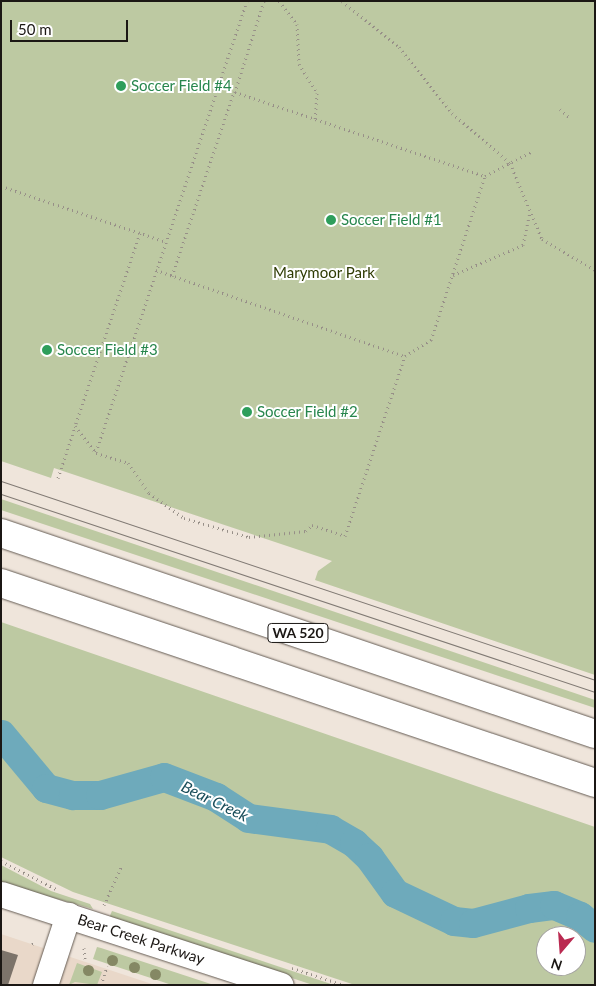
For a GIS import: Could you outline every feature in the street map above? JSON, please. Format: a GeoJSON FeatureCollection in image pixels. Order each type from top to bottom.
{"type":"FeatureCollection","features":[{"type":"Feature","properties":{"kind":"highway","name":"WA 520"},"geometry":{"type":"LineString","coordinates":[[1,533],[595,734]]}},
{"type":"Feature","properties":{"kind":"highway"},"geometry":{"type":"LineString","coordinates":[[1,583],[595,783]]}},
{"type":"Feature","properties":{"kind":"main road","name":"Bear Creek Parkway"},"geometry":{"type":"LineString","coordinates":[[1,894],[65,923],[230,985]]}},
{"type":"Feature","properties":{"kind":"main road","name":"Bear Creek Parkway"},"geometry":{"type":"LineString","coordinates":[[1,910],[65,923],[281,985]]}},
{"type":"Feature","properties":{"kind":"main road"},"geometry":{"type":"LineString","coordinates":[[44,985],[65,923]]}},
{"type":"Feature","properties":{"kind":"path"},"geometry":{"type":"LineString","coordinates":[[96,453],[247,1]]}},
{"type":"Feature","properties":{"kind":"path"},"geometry":{"type":"LineString","coordinates":[[172,276],[264,1]]}},
{"type":"Feature","properties":{"kind":"path"},"geometry":{"type":"LineString","coordinates":[[279,1],[298,24],[299,64],[317,93],[315,119]]}},
{"type":"Feature","properties":{"kind":"path"},"geometry":{"type":"LineString","coordinates":[[342,1],[399,46],[452,113],[510,163],[542,239],[595,270]]}},
{"type":"Feature","properties":{"kind":"path"},"geometry":{"type":"LineString","coordinates":[[234,92],[485,176]]}},
{"type":"Feature","properties":{"kind":"path"},"geometry":{"type":"LineString","coordinates":[[560,109],[570,118]]}},
{"type":"Feature","properties":{"kind":"path"},"geometry":{"type":"LineString","coordinates":[[75,426],[96,453],[128,463],[150,494],[168,509],[205,527],[249,538],[306,531],[312,525],[345,536],[405,356],[431,340],[485,176],[531,152]]}},
{"type":"Feature","properties":{"kind":"path"},"geometry":{"type":"LineString","coordinates":[[1,186],[166,242]]}},
{"type":"Feature","properties":{"kind":"path"},"geometry":{"type":"LineString","coordinates":[[453,275],[523,245],[530,212]]}},
{"type":"Feature","properties":{"kind":"path"},"geometry":{"type":"LineString","coordinates":[[58,478],[140,233]]}},
{"type":"Feature","properties":{"kind":"path"},"geometry":{"type":"LineString","coordinates":[[156,270],[405,356]]}},
{"type":"Feature","properties":{"kind":"path"},"geometry":{"type":"LineString","coordinates":[[104,905],[122,865]]}},
{"type":"Feature","properties":{"kind":"path"},"geometry":{"type":"LineString","coordinates":[[84,948],[85,959]]}},
{"type":"Feature","properties":{"kind":"path"},"geometry":{"type":"LineString","coordinates":[[101,985],[107,966]]}},
{"type":"Feature","properties":{"kind":"shaded area"},"geometry":{"type":"Polygon","coordinates":[[[1,934],[155,985],[1,985],[1,934]]]}},
{"type":"Feature","properties":{"kind":"green space","name":"Marymoor Park"},"geometry":{"type":"Polygon","coordinates":[[[1,1],[595,1],[595,675],[315,580],[318,571],[332,561],[54,468],[51,478],[1,461],[1,1]]]}},
{"type":"Feature","properties":{"kind":"green space"},"geometry":{"type":"Polygon","coordinates":[[[1,499],[595,700],[595,708],[1,510],[1,499]]]}},
{"type":"Feature","properties":{"kind":"green space"},"geometry":{"type":"Polygon","coordinates":[[[1,622],[595,827],[595,985],[355,985],[73,892],[1,857],[1,622]]]}},
{"type":"Feature","properties":{"kind":"green space"},"geometry":{"type":"Polygon","coordinates":[[[1,865],[51,891],[90,904],[93,909],[1,883],[1,865]]]}},
{"type":"Feature","properties":{"kind":"green space"},"geometry":{"type":"Polygon","coordinates":[[[112,911],[334,985],[313,985],[109,918],[112,911]]]}},
{"type":"Feature","properties":{"kind":"green space"},"geometry":{"type":"Polygon","coordinates":[[[97,947],[214,985],[172,985],[93,959],[97,947]]]}},
{"type":"Feature","properties":{"kind":"green space"},"geometry":{"type":"Polygon","coordinates":[[[77,963],[102,972],[97,985],[75,982],[69,985],[77,963]]]}},
{"type":"Feature","properties":{"kind":"building"},"geometry":{"type":"Polygon","coordinates":[[[1,950],[18,955],[8,985],[1,985],[1,950]]]}},
{"type":"Feature","properties":{"kind":"waterway","name":"Bear Creek"},"geometry":{"type":"LineString","coordinates":[[1,734],[46,788],[73,795],[100,795],[164,777],[216,797],[248,818],[330,829],[354,843],[369,857],[395,893],[454,921],[473,923],[529,908],[554,905],[580,916],[595,928]]}},
{"type":"Feature","properties":{"kind":"tram line"},"geometry":{"type":"LineString","coordinates":[[1,481],[595,680]]}},
{"type":"Feature","properties":{"kind":"tram line"},"geometry":{"type":"LineString","coordinates":[[1,494],[595,692]]}},
{"type":"Feature","properties":{"kind":"place","name":"Soccer Field #4"},"geometry":{"type":"Point","coordinates":[121,86]}},
{"type":"Feature","properties":{"kind":"place","name":"Soccer Field #1"},"geometry":{"type":"Point","coordinates":[331,220]}},
{"type":"Feature","properties":{"kind":"place","name":"Soccer Field #3"},"geometry":{"type":"Point","coordinates":[47,350]}},
{"type":"Feature","properties":{"kind":"place","name":"Soccer Field #2"},"geometry":{"type":"Point","coordinates":[247,412]}}]}
